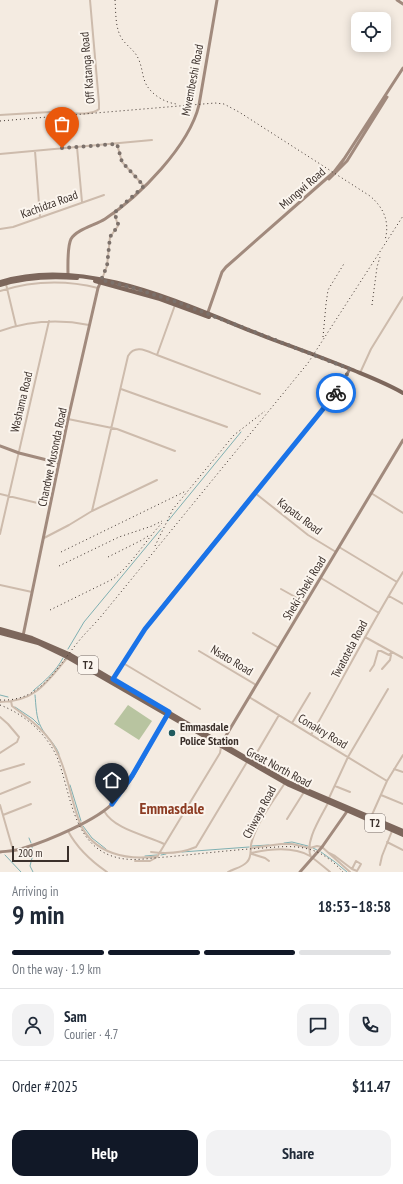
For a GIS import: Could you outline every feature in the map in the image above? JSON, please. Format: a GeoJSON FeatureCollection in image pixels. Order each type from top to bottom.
{"type":"FeatureCollection","features":[{"type":"Feature","properties":{"kind":"main road"},"geometry":{"type":"LineString","coordinates":[[0,282],[45,274],[101,281],[159,295],[360,374],[403,394]]}},
{"type":"Feature","properties":{"kind":"main road"},"geometry":{"type":"LineString","coordinates":[[0,285],[38,278],[68,276]]}},
{"type":"Feature","properties":{"kind":"main road"},"geometry":{"type":"LineString","coordinates":[[101,281],[207,315]]}},
{"type":"Feature","properties":{"kind":"main road","name":"Great North Road"},"geometry":{"type":"LineString","coordinates":[[0,629],[65,652],[286,782],[304,792],[328,801]]}},
{"type":"Feature","properties":{"kind":"main road","name":"Great North Road"},"geometry":{"type":"LineString","coordinates":[[0,632],[23,637],[68,657],[112,680]]}},
{"type":"Feature","properties":{"kind":"main road","name":"Great North Road"},"geometry":{"type":"LineString","coordinates":[[286,782],[403,835]]}},
{"type":"Feature","properties":{"kind":"main road","name":"Great North Road"},"geometry":{"type":"LineString","coordinates":[[348,810],[371,817],[403,831]]}},
{"type":"Feature","properties":{"kind":"street","name":"Off Katanga Road"},"geometry":{"type":"LineString","coordinates":[[52,113],[66,114],[94,112],[99,109],[90,0]]}},
{"type":"Feature","properties":{"kind":"street","name":"Mwembeshi Road"},"geometry":{"type":"LineString","coordinates":[[68,276],[69,248],[71,239],[77,233],[114,213],[144,186],[181,144],[195,118],[199,105],[217,0]]}},
{"type":"Feature","properties":{"kind":"street"},"geometry":{"type":"LineString","coordinates":[[397,0],[403,4]]}},
{"type":"Feature","properties":{"kind":"street","name":"Mungwi Road"},"geometry":{"type":"LineString","coordinates":[[207,315],[224,270],[334,172],[403,68]]}},
{"type":"Feature","properties":{"kind":"street","name":"Mungwi Road"},"geometry":{"type":"LineString","coordinates":[[207,315],[226,270],[335,174],[347,161],[403,72]]}},
{"type":"Feature","properties":{"kind":"street"},"geometry":{"type":"LineString","coordinates":[[0,115],[48,111],[52,113],[60,127],[62,148]]}},
{"type":"Feature","properties":{"kind":"street"},"geometry":{"type":"LineString","coordinates":[[0,154],[152,140]]}},
{"type":"Feature","properties":{"kind":"street"},"geometry":{"type":"LineString","coordinates":[[117,144],[122,162],[144,186]]}},
{"type":"Feature","properties":{"kind":"street"},"geometry":{"type":"LineString","coordinates":[[77,147],[82,202]]}},
{"type":"Feature","properties":{"kind":"street"},"geometry":{"type":"LineString","coordinates":[[35,151],[40,217]]}},
{"type":"Feature","properties":{"kind":"street","name":"Kachidza Road"},"geometry":{"type":"LineString","coordinates":[[0,229],[13,227],[104,195]]}},
{"type":"Feature","properties":{"kind":"street"},"geometry":{"type":"LineString","coordinates":[[101,281],[107,266],[110,237],[118,226],[114,213]]}},
{"type":"Feature","properties":{"kind":"street"},"geometry":{"type":"LineString","coordinates":[[68,276],[68,283]]}},
{"type":"Feature","properties":{"kind":"street","name":"Chandwe Musonda Road"},"geometry":{"type":"LineString","coordinates":[[23,637],[68,419],[98,288],[101,281]]}},
{"type":"Feature","properties":{"kind":"street"},"geometry":{"type":"LineString","coordinates":[[6,283],[16,326]]}},
{"type":"Feature","properties":{"kind":"street"},"geometry":{"type":"LineString","coordinates":[[0,291],[33,284],[68,283],[83,284],[98,288]]}},
{"type":"Feature","properties":{"kind":"street"},"geometry":{"type":"LineString","coordinates":[[360,374],[371,349],[403,297]]}},
{"type":"Feature","properties":{"kind":"street"},"geometry":{"type":"LineString","coordinates":[[157,355],[175,304]]}},
{"type":"Feature","properties":{"kind":"street"},"geometry":{"type":"LineString","coordinates":[[0,331],[16,326],[48,321],[90,325]]}},
{"type":"Feature","properties":{"kind":"street","name":"Washama Road"},"geometry":{"type":"LineString","coordinates":[[0,534],[48,321]]}},
{"type":"Feature","properties":{"kind":"street"},"geometry":{"type":"LineString","coordinates":[[92,511],[128,356],[132,351],[141,349],[260,394]]}},
{"type":"Feature","properties":{"kind":"street"},"geometry":{"type":"LineString","coordinates":[[112,680],[145,629],[337,391],[349,370]]}},
{"type":"Feature","properties":{"kind":"street"},"geometry":{"type":"LineString","coordinates":[[120,388],[227,427]]}},
{"type":"Feature","properties":{"kind":"street"},"geometry":{"type":"LineString","coordinates":[[68,419],[114,428],[175,451]]}},
{"type":"Feature","properties":{"kind":"street","name":"Sheki-Sheki Road"},"geometry":{"type":"LineString","coordinates":[[221,744],[403,440]]}},
{"type":"Feature","properties":{"kind":"street"},"geometry":{"type":"LineString","coordinates":[[0,446],[19,453],[60,463]]}},
{"type":"Feature","properties":{"kind":"street"},"geometry":{"type":"LineString","coordinates":[[44,538],[70,525],[92,511],[157,480]]}},
{"type":"Feature","properties":{"kind":"street","name":"Kapatu Road"},"geometry":{"type":"LineString","coordinates":[[255,493],[308,535],[336,552]]}},
{"type":"Feature","properties":{"kind":"street"},"geometry":{"type":"LineString","coordinates":[[371,493],[403,513]]}},
{"type":"Feature","properties":{"kind":"street"},"geometry":{"type":"LineString","coordinates":[[0,494],[50,506]]}},
{"type":"Feature","properties":{"kind":"street"},"geometry":{"type":"LineString","coordinates":[[339,547],[397,582]]}},
{"type":"Feature","properties":{"kind":"street","name":"Twatotela Road"},"geometry":{"type":"LineString","coordinates":[[311,735],[340,684],[364,637],[403,572]]}},
{"type":"Feature","properties":{"kind":"street"},"geometry":{"type":"LineString","coordinates":[[321,578],[379,613]]}},
{"type":"Feature","properties":{"kind":"street"},"geometry":{"type":"LineString","coordinates":[[0,585],[32,592]]}},
{"type":"Feature","properties":{"kind":"street"},"geometry":{"type":"LineString","coordinates":[[281,589],[306,603]]}},
{"type":"Feature","properties":{"kind":"street"},"geometry":{"type":"LineString","coordinates":[[389,596],[403,604]]}},
{"type":"Feature","properties":{"kind":"street"},"geometry":{"type":"LineString","coordinates":[[253,633],[279,648]]}},
{"type":"Feature","properties":{"kind":"street"},"geometry":{"type":"LineString","coordinates":[[364,637],[391,653],[403,658]]}},
{"type":"Feature","properties":{"kind":"street","name":"Nsato Road"},"geometry":{"type":"LineString","coordinates":[[199,651],[256,685]]}},
{"type":"Feature","properties":{"kind":"street"},"geometry":{"type":"LineString","coordinates":[[370,671],[374,665],[378,651],[391,653]]}},
{"type":"Feature","properties":{"kind":"street"},"geometry":{"type":"LineString","coordinates":[[382,669],[391,658],[391,653]]}},
{"type":"Feature","properties":{"kind":"street"},"geometry":{"type":"LineString","coordinates":[[0,702],[19,700],[38,691],[57,672],[68,657]]}},
{"type":"Feature","properties":{"kind":"street"},"geometry":{"type":"LineString","coordinates":[[123,664],[200,709]]}},
{"type":"Feature","properties":{"kind":"street"},"geometry":{"type":"LineString","coordinates":[[312,858],[310,848],[312,838],[328,801],[348,757],[388,689]]}},
{"type":"Feature","properties":{"kind":"street"},"geometry":{"type":"LineString","coordinates":[[292,723],[310,693]]}},
{"type":"Feature","properties":{"kind":"street","name":"Conakry Road"},"geometry":{"type":"LineString","coordinates":[[249,697],[387,781]]}},
{"type":"Feature","properties":{"kind":"street"},"geometry":{"type":"LineString","coordinates":[[11,701],[12,706],[32,721],[56,749],[80,824],[93,841],[107,851],[117,855],[132,858],[158,856]]}},
{"type":"Feature","properties":{"kind":"street"},"geometry":{"type":"LineString","coordinates":[[0,852],[14,851],[24,848],[80,824],[104,811],[118,797],[132,776],[168,713]]}},
{"type":"Feature","properties":{"kind":"street"},"geometry":{"type":"LineString","coordinates":[[151,852],[178,852],[196,847],[279,715]]}},
{"type":"Feature","properties":{"kind":"street"},"geometry":{"type":"LineString","coordinates":[[0,717],[14,729],[19,736],[17,742],[0,753]]}},
{"type":"Feature","properties":{"kind":"street"},"geometry":{"type":"LineString","coordinates":[[135,861],[155,859],[158,856],[220,753],[222,749],[221,744]]}},
{"type":"Feature","properties":{"kind":"street"},"geometry":{"type":"LineString","coordinates":[[371,817],[387,781],[403,755]]}},
{"type":"Feature","properties":{"kind":"street"},"geometry":{"type":"LineString","coordinates":[[0,771],[24,764]]}},
{"type":"Feature","properties":{"kind":"street"},"geometry":{"type":"LineString","coordinates":[[394,769],[403,772]]}},
{"type":"Feature","properties":{"kind":"street"},"geometry":{"type":"LineString","coordinates":[[0,794],[30,782]]}},
{"type":"Feature","properties":{"kind":"street","name":"Chiwaya Road"},"geometry":{"type":"LineString","coordinates":[[251,853],[252,841],[256,831],[286,782]]}},
{"type":"Feature","properties":{"kind":"street"},"geometry":{"type":"LineString","coordinates":[[335,786],[350,792]]}},
{"type":"Feature","properties":{"kind":"street"},"geometry":{"type":"LineString","coordinates":[[287,819],[304,792]]}},
{"type":"Feature","properties":{"kind":"street"},"geometry":{"type":"LineString","coordinates":[[381,795],[403,804]]}},
{"type":"Feature","properties":{"kind":"street"},"geometry":{"type":"LineString","coordinates":[[2,813],[31,804]]}},
{"type":"Feature","properties":{"kind":"street"},"geometry":{"type":"LineString","coordinates":[[0,805],[14,851]]}},
{"type":"Feature","properties":{"kind":"street"},"geometry":{"type":"LineString","coordinates":[[300,872],[322,847],[348,810]]}},
{"type":"Feature","properties":{"kind":"street"},"geometry":{"type":"LineString","coordinates":[[104,811],[110,818],[128,830],[164,844]]}},
{"type":"Feature","properties":{"kind":"street"},"geometry":{"type":"LineString","coordinates":[[67,830],[74,842],[87,856],[107,872]]}},
{"type":"Feature","properties":{"kind":"street"},"geometry":{"type":"LineString","coordinates":[[380,865],[392,830]]}},
{"type":"Feature","properties":{"kind":"street"},"geometry":{"type":"LineString","coordinates":[[387,842],[403,850]]}},
{"type":"Feature","properties":{"kind":"street"},"geometry":{"type":"LineString","coordinates":[[251,848],[281,844],[292,844],[310,848],[314,846],[322,847],[350,872]]}},
{"type":"Feature","properties":{"kind":"street"},"geometry":{"type":"LineString","coordinates":[[251,853],[286,849],[296,851],[312,858],[330,872]]}},
{"type":"Feature","properties":{"kind":"street"},"geometry":{"type":"LineString","coordinates":[[251,853],[269,861]]}},
{"type":"Feature","properties":{"kind":"street"},"geometry":{"type":"LineString","coordinates":[[228,872],[247,863],[251,853]]}},
{"type":"Feature","properties":{"kind":"street"},"geometry":{"type":"LineString","coordinates":[[328,853],[335,856],[352,869],[355,871],[358,870],[360,863],[356,862],[352,869]]}},
{"type":"Feature","properties":{"kind":"green space"},"geometry":{"type":"Polygon","coordinates":[[[128,705],[152,721],[139,740],[114,724],[128,705]]]}},
{"type":"Feature","properties":{"kind":"waterway"},"geometry":{"type":"LineString","coordinates":[[168,521],[241,432]]}},
{"type":"Feature","properties":{"kind":"waterway"},"geometry":{"type":"LineString","coordinates":[[68,649],[84,622],[161,529]]}},
{"type":"Feature","properties":{"kind":"waterway"},"geometry":{"type":"LineString","coordinates":[[33,691],[50,675],[63,658]]}},
{"type":"Feature","properties":{"kind":"waterway"},"geometry":{"type":"LineString","coordinates":[[0,695],[8,697]]}},
{"type":"Feature","properties":{"kind":"waterway"},"geometry":{"type":"LineString","coordinates":[[35,695],[36,711],[39,723],[59,754]]}},
{"type":"Feature","properties":{"kind":"waterway"},"geometry":{"type":"LineString","coordinates":[[15,707],[39,725]]}},
{"type":"Feature","properties":{"kind":"waterway"},"geometry":{"type":"LineString","coordinates":[[70,785],[81,821]]}},
{"type":"Feature","properties":{"kind":"waterway"},"geometry":{"type":"LineString","coordinates":[[83,826],[92,838],[106,849]]}},
{"type":"Feature","properties":{"kind":"waterway"},"geometry":{"type":"LineString","coordinates":[[29,838],[31,843]]}},
{"type":"Feature","properties":{"kind":"waterway"},"geometry":{"type":"LineString","coordinates":[[284,843],[292,842],[308,846]]}},
{"type":"Feature","properties":{"kind":"waterway"},"geometry":{"type":"LineString","coordinates":[[252,846],[269,845]]}},
{"type":"Feature","properties":{"kind":"waterway"},"geometry":{"type":"LineString","coordinates":[[32,847],[33,854],[30,866],[33,872]]}},
{"type":"Feature","properties":{"kind":"waterway"},"geometry":{"type":"LineString","coordinates":[[182,852],[249,847]]}},
{"type":"Feature","properties":{"kind":"waterway"},"geometry":{"type":"LineString","coordinates":[[313,848],[317,850]]}},
{"type":"Feature","properties":{"kind":"waterway"},"geometry":{"type":"LineString","coordinates":[[321,852],[347,872]]}},
{"type":"Feature","properties":{"kind":"waterway"},"geometry":{"type":"LineString","coordinates":[[161,855],[166,854]]}},
{"type":"Feature","properties":{"kind":"waterway"},"geometry":{"type":"LineString","coordinates":[[5,855],[21,872]]}},
{"type":"Feature","properties":{"kind":"waterway"},"geometry":{"type":"LineString","coordinates":[[145,856],[157,855]]}},
{"type":"Feature","properties":{"kind":"railway"},"geometry":{"type":"LineString","coordinates":[[115,0],[118,30],[124,42],[137,55],[147,86],[158,97],[168,102],[177,104]]}},
{"type":"Feature","properties":{"kind":"railway"},"geometry":{"type":"LineString","coordinates":[[0,121],[215,103],[224,104],[239,112],[370,196],[379,205],[385,216],[387,227],[385,240]]}},
{"type":"Feature","properties":{"kind":"railway"},"geometry":{"type":"LineString","coordinates":[[0,700],[26,696],[46,682],[54,673],[308,363],[403,216]]}},
{"type":"Feature","properties":{"kind":"railway"},"geometry":{"type":"LineString","coordinates":[[372,305],[377,267],[380,257]]}},
{"type":"Feature","properties":{"kind":"railway"},"geometry":{"type":"LineString","coordinates":[[323,337],[328,290],[345,262]]}},
{"type":"Feature","properties":{"kind":"railway"},"geometry":{"type":"LineString","coordinates":[[155,546],[173,509],[234,435],[265,411]]}},
{"type":"Feature","properties":{"kind":"railway"},"geometry":{"type":"LineString","coordinates":[[61,552],[186,491]]}},
{"type":"Feature","properties":{"kind":"railway"},"geometry":{"type":"LineString","coordinates":[[59,566],[119,537],[162,521]]}},
{"type":"Feature","properties":{"kind":"railway"},"geometry":{"type":"LineString","coordinates":[[50,610],[113,579],[127,566],[162,523]]}},
{"type":"Feature","properties":{"kind":"railway"},"geometry":{"type":"LineString","coordinates":[[108,557],[148,536]]}},
{"type":"Feature","properties":{"kind":"railway"},"geometry":{"type":"LineString","coordinates":[[0,705],[26,719],[47,740],[57,757],[70,801],[81,829],[90,841],[101,851],[115,857],[147,859],[251,849],[297,847],[313,850],[323,855],[332,861],[343,872]]}},
{"type":"Feature","properties":{"kind":"way so far"},"geometry":{"type":"LineString","coordinates":[[62,148],[117,144],[122,162],[144,186],[114,213],[118,226],[110,237],[107,266],[101,280],[159,295],[350,369],[336,393]]}},
{"type":"Feature","properties":{"kind":"place","name":"Emmasdale Police Station"},"geometry":{"type":"Point","coordinates":[172,733]}},
{"type":"Feature","properties":{"kind":"district","name":"Emmasdale"},"geometry":{"type":"Point","coordinates":[172,808]}},
{"type":"Feature","properties":{"kind":"route"},"geometry":{"type":"LineString","coordinates":[[112,804],[132,776],[169,712],[113,679],[145,629],[336,393]]}}]}
